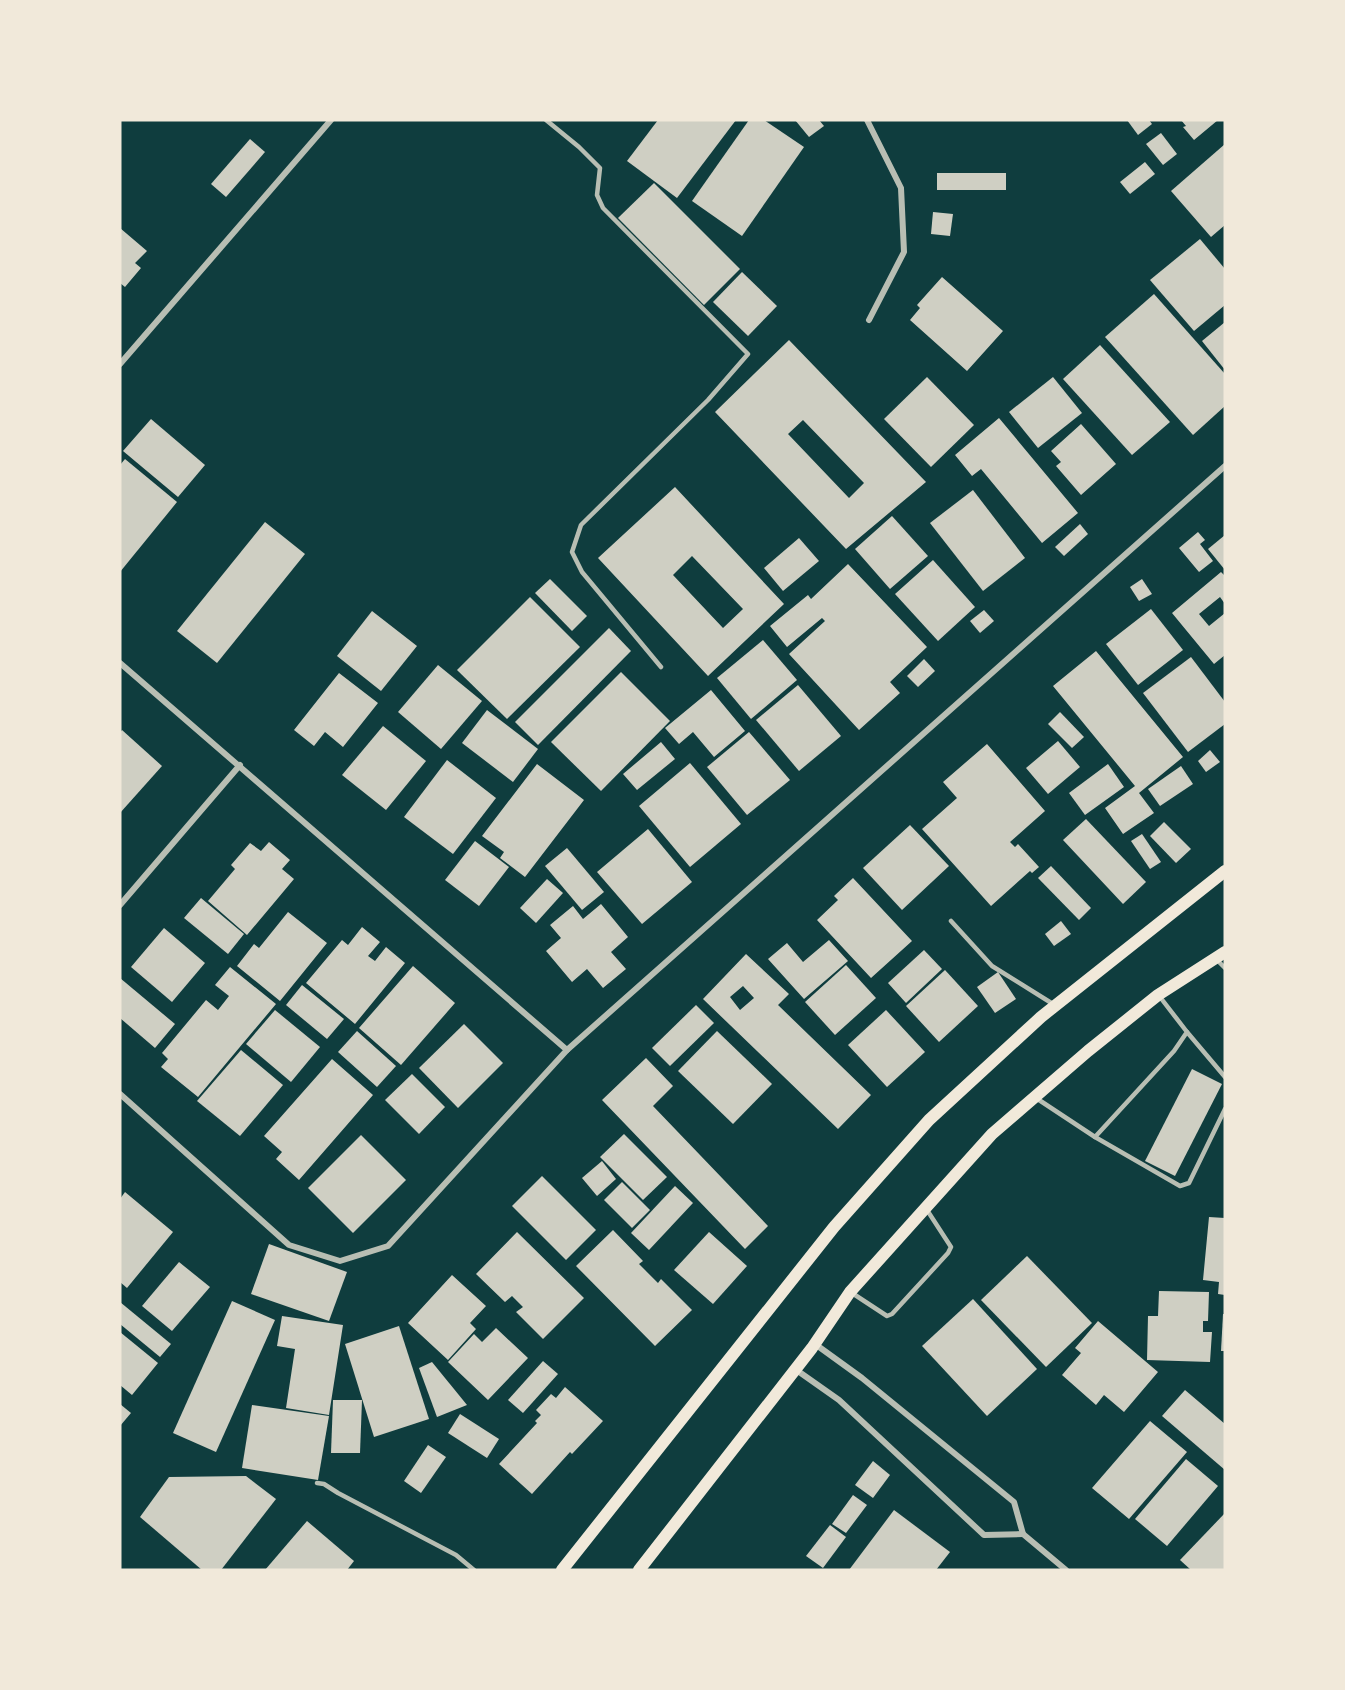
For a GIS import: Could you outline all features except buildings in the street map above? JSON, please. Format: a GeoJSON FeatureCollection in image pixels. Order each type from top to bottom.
{"type":"FeatureCollection","features":[{"type":"Feature","properties":{"kind":"main road"},"geometry":{"type":"LineString","coordinates":[[562,1570],[834,1227],[929,1120],[1056,1006],[1225,872]]}},
{"type":"Feature","properties":{"kind":"main road"},"geometry":{"type":"LineString","coordinates":[[639,1570],[815,1344],[850,1292],[992,1134],[1158,995],[1220,955]]}},
{"type":"Feature","properties":{"kind":"street"},"geometry":{"type":"LineString","coordinates":[[120,364],[331,120]]}},
{"type":"Feature","properties":{"kind":"street"},"geometry":{"type":"LineString","coordinates":[[867,120],[901,188],[904,252],[869,320]]}},
{"type":"Feature","properties":{"kind":"street"},"geometry":{"type":"LineString","coordinates":[[120,1094],[289,1245],[340,1261],[387,1246],[567,1050],[1225,466]]}},
{"type":"Feature","properties":{"kind":"street"},"geometry":{"type":"LineString","coordinates":[[120,663],[567,1050]]}},
{"type":"Feature","properties":{"kind":"street"},"geometry":{"type":"LineString","coordinates":[[120,905],[240,765]]}},
{"type":"Feature","properties":{"kind":"street"},"geometry":{"type":"LineString","coordinates":[[815,1344],[862,1378],[1014,1502],[1023,1534],[1066,1570]]}},
{"type":"Feature","properties":{"kind":"street"},"geometry":{"type":"LineString","coordinates":[[795,1369],[839,1400],[984,1535],[1023,1534]]}},
{"type":"Feature","properties":{"kind":"lane"},"geometry":{"type":"LineString","coordinates":[[546,120],[600,168],[597,195],[603,208],[748,354],[708,400],[581,525],[572,552],[582,572],[661,667]]}},
{"type":"Feature","properties":{"kind":"lane"},"geometry":{"type":"LineString","coordinates":[[951,921],[992,966],[1056,1006]]}},
{"type":"Feature","properties":{"kind":"lane"},"geometry":{"type":"LineString","coordinates":[[1220,955],[1225,968]]}},
{"type":"Feature","properties":{"kind":"lane"},"geometry":{"type":"LineString","coordinates":[[1158,995],[1225,1077]]}},
{"type":"Feature","properties":{"kind":"lane"},"geometry":{"type":"LineString","coordinates":[[1095,1137],[1174,1051],[1187,1032]]}},
{"type":"Feature","properties":{"kind":"lane"},"geometry":{"type":"LineString","coordinates":[[1034,1097],[1095,1137],[1180,1186],[1189,1183],[1225,1109]]}},
{"type":"Feature","properties":{"kind":"lane"},"geometry":{"type":"LineString","coordinates":[[850,1292],[887,1316],[892,1314],[948,1253],[951,1247],[925,1207]]}},
{"type":"Feature","properties":{"kind":"lane"},"geometry":{"type":"LineString","coordinates":[[317,1483],[324,1484],[456,1555],[474,1570]]}}]}
